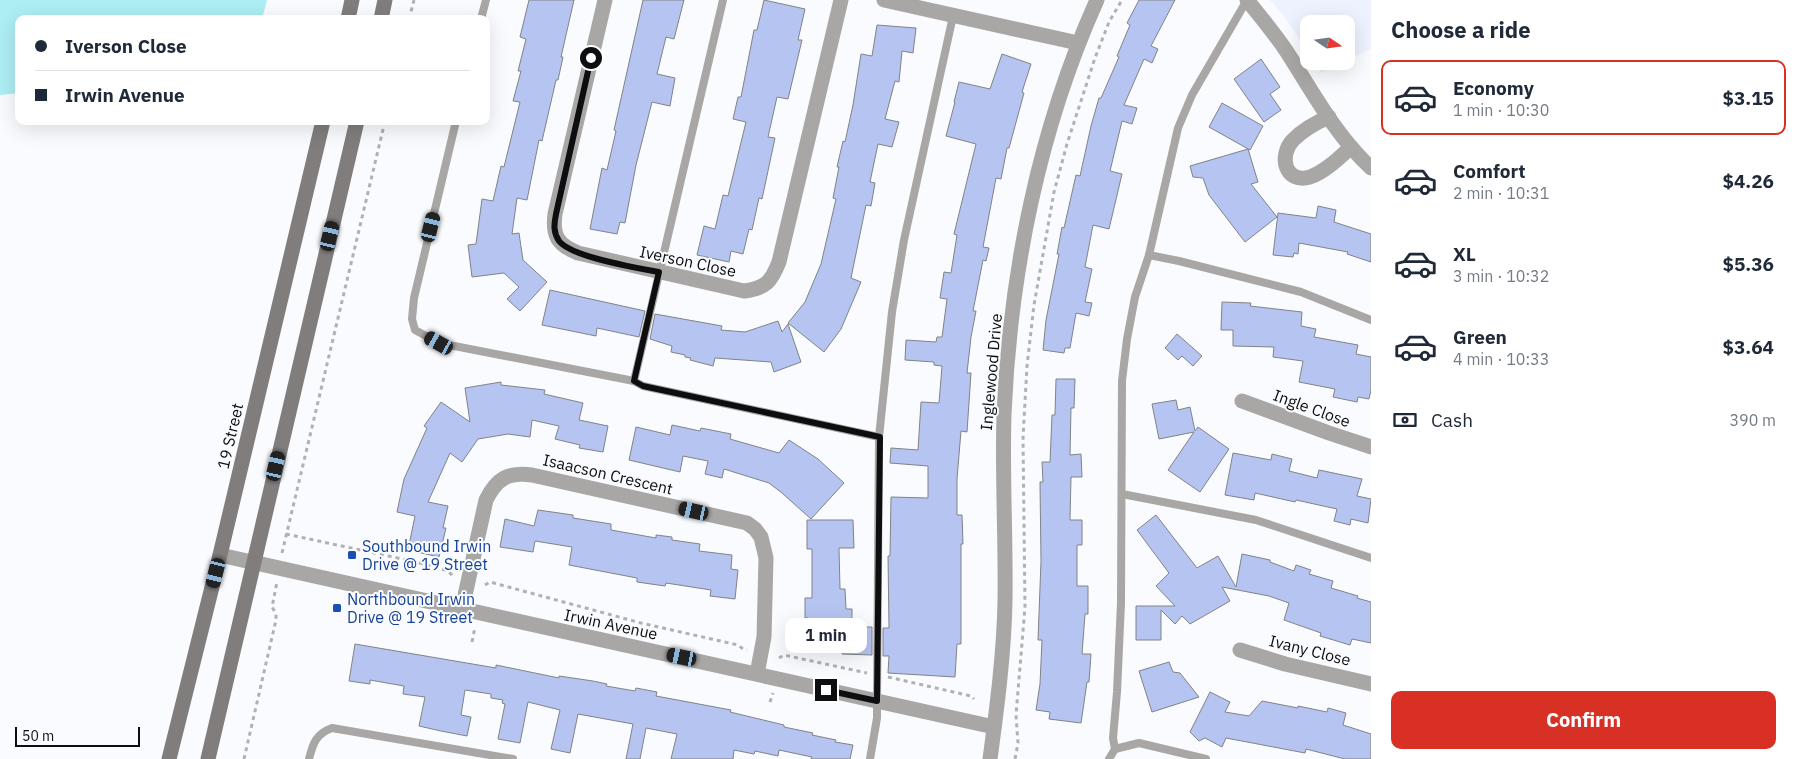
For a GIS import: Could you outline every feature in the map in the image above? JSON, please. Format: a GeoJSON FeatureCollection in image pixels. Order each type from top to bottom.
{"type":"FeatureCollection","features":[{"type":"Feature","properties":{"kind":"main road"},"geometry":{"type":"LineString","coordinates":[[349,15],[352,0]]}},
{"type":"Feature","properties":{"kind":"main road"},"geometry":{"type":"LineString","coordinates":[[382,15],[385,0]]}},
{"type":"Feature","properties":{"kind":"main road","name":"19 Street"},"geometry":{"type":"LineString","coordinates":[[169,759],[220,555],[322,125]]}},
{"type":"Feature","properties":{"kind":"main road"},"geometry":{"type":"LineString","coordinates":[[208,759],[356,125]]}},
{"type":"Feature","properties":{"kind":"street","name":"Iverson Close"},"geometry":{"type":"LineString","coordinates":[[605,0],[556,214],[554,232],[565,247],[578,253],[744,291],[762,287],[769,282],[779,262],[841,0]]}},
{"type":"Feature","properties":{"kind":"street"},"geometry":{"type":"LineString","coordinates":[[884,0],[1078,43]]}},
{"type":"Feature","properties":{"kind":"street","name":"Inglewood Drive"},"geometry":{"type":"LineString","coordinates":[[990,759],[1001,668],[1005,602],[1004,412],[1016,288],[1030,207],[1044,148],[1078,43],[1097,0]]}},
{"type":"Feature","properties":{"kind":"street"},"geometry":{"type":"LineString","coordinates":[[1247,0],[1267,23],[1351,147],[1371,168]]}},
{"type":"Feature","properties":{"kind":"street"},"geometry":{"type":"LineString","coordinates":[[1329,117],[1317,122],[1293,140],[1285,152],[1284,163],[1290,173],[1300,178],[1311,176],[1323,170],[1351,147]]}},
{"type":"Feature","properties":{"kind":"street","name":"Ingle Close"},"geometry":{"type":"LineString","coordinates":[[1242,401],[1329,434],[1371,447]]}},
{"type":"Feature","properties":{"kind":"street","name":"Isaacson Crescent"},"geometry":{"type":"LineString","coordinates":[[462,609],[486,500],[491,490],[496,483],[513,474],[532,475],[747,524],[755,529],[762,537],[766,558],[764,637],[757,674]]}},
{"type":"Feature","properties":{"kind":"street","name":"Irwin Avenue"},"geometry":{"type":"LineString","coordinates":[[220,555],[994,727]]}},
{"type":"Feature","properties":{"kind":"street","name":"Ivany Close"},"geometry":{"type":"LineString","coordinates":[[1240,650],[1284,664],[1371,684]]}},
{"type":"Feature","properties":{"kind":"lane"},"geometry":{"type":"LineString","coordinates":[[482,15],[486,0]]}},
{"type":"Feature","properties":{"kind":"lane"},"geometry":{"type":"LineString","coordinates":[[634,381],[723,0]]}},
{"type":"Feature","properties":{"kind":"lane"},"geometry":{"type":"LineString","coordinates":[[1115,749],[1113,738],[1121,603],[1122,381],[1127,339],[1136,297],[1149,255],[1178,128],[1192,95],[1247,0]]}},
{"type":"Feature","properties":{"kind":"lane"},"geometry":{"type":"LineString","coordinates":[[870,759],[877,718],[880,437],[892,312],[904,240],[953,16]]}},
{"type":"Feature","properties":{"kind":"lane"},"geometry":{"type":"LineString","coordinates":[[455,125],[414,298],[412,319],[415,330],[439,343],[634,381],[643,386],[880,437]]}},
{"type":"Feature","properties":{"kind":"lane"},"geometry":{"type":"LineString","coordinates":[[1149,255],[1293,290],[1371,320]]}},
{"type":"Feature","properties":{"kind":"lane"},"geometry":{"type":"LineString","coordinates":[[1122,494],[1256,520],[1371,558]]}},
{"type":"Feature","properties":{"kind":"lane"},"geometry":{"type":"LineString","coordinates":[[309,759],[316,737],[332,728],[513,759]]}},
{"type":"Feature","properties":{"kind":"lane"},"geometry":{"type":"LineString","coordinates":[[1108,759],[1115,749],[1139,743],[1206,759]]}},
{"type":"Feature","properties":{"kind":"path"},"geometry":{"type":"LineString","coordinates":[[411,15],[414,0]]}},
{"type":"Feature","properties":{"kind":"path"},"geometry":{"type":"LineString","coordinates":[[1015,759],[1018,743],[1016,715],[1025,597],[1023,438],[1034,305],[1054,192],[1067,144],[1094,58],[1109,22],[1122,0]]}},
{"type":"Feature","properties":{"kind":"path"},"geometry":{"type":"LineString","coordinates":[[384,125],[286,534],[416,562],[448,571],[451,576]]}},
{"type":"Feature","properties":{"kind":"path"},"geometry":{"type":"LineString","coordinates":[[485,585],[490,582],[642,623],[738,645],[743,649]]}},
{"type":"Feature","properties":{"kind":"path"},"geometry":{"type":"LineString","coordinates":[[244,759],[276,620],[276,614],[272,607]]}},
{"type":"Feature","properties":{"kind":"path"},"geometry":{"type":"LineString","coordinates":[[472,642],[474,633]]}},
{"type":"Feature","properties":{"kind":"path"},"geometry":{"type":"LineString","coordinates":[[770,702],[772,694]]}},
{"type":"Feature","properties":{"kind":"shaded area"},"geometry":{"type":"Polygon","coordinates":[[[1270,0],[1371,0],[1371,49],[1355,57],[1355,15],[1300,15],[1300,40],[1270,0]]]}},
{"type":"Feature","properties":{"kind":"water"},"geometry":{"type":"Polygon","coordinates":[[[0,0],[267,0],[263,15],[15,15],[15,93],[0,95],[0,0]]]}},
{"type":"Feature","properties":{"kind":"building"},"geometry":{"type":"Polygon","coordinates":[[[529,0],[574,0],[561,57],[563,57],[558,80],[556,80],[542,141],[539,140],[527,200],[517,198],[512,234],[519,233],[523,260],[547,282],[520,311],[507,299],[519,287],[504,273],[472,277],[468,245],[476,244],[482,199],[493,201],[501,166],[504,167],[520,102],[513,101],[521,71],[518,71],[526,39],[520,37],[529,0]]]}},
{"type":"Feature","properties":{"kind":"building"},"geometry":{"type":"Polygon","coordinates":[[[643,0],[684,0],[674,39],[666,37],[657,74],[675,78],[670,106],[652,102],[636,165],[625,223],[620,222],[617,234],[590,229],[602,168],[607,170],[643,0]]]}},
{"type":"Feature","properties":{"kind":"building"},"geometry":{"type":"Polygon","coordinates":[[[764,0],[805,9],[798,40],[802,40],[788,99],[777,97],[768,137],[775,138],[762,199],[759,198],[752,230],[749,229],[743,254],[731,251],[729,262],[697,255],[704,226],[715,229],[723,195],[728,196],[746,122],[733,119],[738,97],[741,97],[754,30],[757,30],[764,0]]]}},
{"type":"Feature","properties":{"kind":"building"},"geometry":{"type":"Polygon","coordinates":[[[1139,0],[1175,0],[1151,46],[1158,49],[1152,63],[1144,59],[1124,105],[1137,108],[1132,124],[1122,121],[1110,171],[1122,174],[1109,229],[1093,225],[1085,267],[1092,269],[1085,302],[1092,303],[1089,316],[1076,313],[1070,348],[1065,348],[1064,353],[1043,350],[1046,320],[1059,254],[1057,254],[1062,227],[1064,228],[1076,175],[1080,176],[1099,98],[1101,98],[1119,57],[1117,56],[1130,25],[1127,23],[1139,0]]]}},
{"type":"Feature","properties":{"kind":"building"},"geometry":{"type":"Polygon","coordinates":[[[877,25],[916,28],[913,53],[902,51],[899,82],[895,81],[885,119],[899,122],[892,147],[878,144],[870,182],[875,183],[871,206],[866,205],[851,278],[861,282],[841,329],[824,352],[788,323],[805,302],[821,264],[836,199],[833,198],[839,167],[837,167],[853,105],[861,54],[872,56],[877,25]]]}},
{"type":"Feature","properties":{"kind":"building"},"geometry":{"type":"Polygon","coordinates":[[[1002,54],[1031,64],[1022,92],[1024,93],[1009,148],[1007,148],[1001,179],[996,178],[983,247],[989,248],[986,261],[983,260],[973,311],[976,311],[967,373],[971,373],[967,432],[961,431],[957,479],[957,515],[962,515],[963,544],[961,544],[961,644],[957,644],[955,677],[888,673],[889,656],[883,656],[883,628],[889,628],[888,556],[890,556],[891,497],[928,498],[928,466],[890,463],[891,448],[918,450],[921,402],[939,403],[942,366],[934,365],[934,362],[905,360],[906,340],[936,342],[937,337],[942,337],[947,299],[940,298],[944,272],[951,273],[957,235],[954,234],[976,144],[946,136],[959,82],[990,89],[1002,54]]]}},
{"type":"Feature","properties":{"kind":"building"},"geometry":{"type":"Polygon","coordinates":[[[1261,59],[1280,87],[1270,94],[1281,110],[1264,122],[1234,79],[1261,59]]]}},
{"type":"Feature","properties":{"kind":"building"},"geometry":{"type":"Polygon","coordinates":[[[1222,103],[1263,126],[1250,150],[1209,127],[1222,103]]]}},
{"type":"Feature","properties":{"kind":"building"},"geometry":{"type":"Polygon","coordinates":[[[1248,149],[1258,182],[1251,184],[1277,217],[1245,242],[1209,195],[1203,178],[1193,177],[1190,166],[1248,149]]]}},
{"type":"Feature","properties":{"kind":"building"},"geometry":{"type":"Polygon","coordinates":[[[1318,206],[1336,210],[1334,222],[1371,234],[1371,262],[1347,254],[1348,252],[1299,243],[1298,254],[1294,253],[1293,257],[1273,255],[1278,213],[1316,218],[1318,206]]]}},
{"type":"Feature","properties":{"kind":"building"},"geometry":{"type":"Polygon","coordinates":[[[550,290],[645,311],[639,337],[597,328],[596,336],[542,325],[550,290]]]}},
{"type":"Feature","properties":{"kind":"building"},"geometry":{"type":"Polygon","coordinates":[[[1222,302],[1251,303],[1250,306],[1302,312],[1301,326],[1316,329],[1314,337],[1358,345],[1356,354],[1371,357],[1371,390],[1369,399],[1358,397],[1357,402],[1333,397],[1335,389],[1299,382],[1303,361],[1273,357],[1274,347],[1233,346],[1233,330],[1221,330],[1222,302]]]}},
{"type":"Feature","properties":{"kind":"building"},"geometry":{"type":"Polygon","coordinates":[[[655,314],[722,326],[721,330],[745,332],[778,321],[782,332],[788,324],[801,362],[774,372],[771,362],[715,358],[713,366],[690,360],[691,358],[685,357],[685,355],[671,352],[672,346],[650,339],[655,314]]]}},
{"type":"Feature","properties":{"kind":"building"},"geometry":{"type":"Polygon","coordinates":[[[1177,334],[1202,356],[1193,366],[1182,356],[1178,360],[1165,348],[1177,334]]]}},
{"type":"Feature","properties":{"kind":"building"},"geometry":{"type":"Polygon","coordinates":[[[1056,379],[1075,379],[1074,408],[1071,408],[1070,455],[1081,454],[1082,477],[1071,477],[1070,520],[1082,520],[1082,545],[1077,545],[1077,586],[1088,586],[1088,614],[1085,614],[1082,654],[1091,654],[1089,682],[1087,682],[1081,723],[1049,719],[1050,712],[1036,710],[1040,684],[1042,640],[1038,640],[1041,561],[1040,482],[1043,482],[1042,462],[1050,462],[1052,415],[1055,415],[1056,379]]]}},
{"type":"Feature","properties":{"kind":"building"},"geometry":{"type":"Polygon","coordinates":[[[501,382],[501,385],[545,390],[544,394],[583,403],[579,420],[608,426],[603,452],[579,448],[580,445],[555,439],[559,426],[532,420],[530,437],[508,434],[478,439],[462,462],[450,453],[428,502],[448,506],[443,528],[446,528],[439,557],[408,550],[415,516],[397,512],[404,479],[427,428],[424,426],[441,402],[470,422],[465,388],[501,382]]]}},
{"type":"Feature","properties":{"kind":"building"},"geometry":{"type":"Polygon","coordinates":[[[1176,400],[1178,410],[1190,407],[1195,431],[1198,427],[1229,449],[1200,492],[1168,470],[1194,432],[1159,439],[1152,404],[1176,400]]]}},
{"type":"Feature","properties":{"kind":"building"},"geometry":{"type":"Polygon","coordinates":[[[672,425],[700,431],[701,428],[731,434],[730,439],[779,453],[789,440],[818,459],[844,483],[811,519],[769,483],[724,469],[722,478],[705,474],[708,461],[683,456],[680,472],[629,460],[636,427],[670,435],[672,425]]]}},
{"type":"Feature","properties":{"kind":"building"},"geometry":{"type":"Polygon","coordinates":[[[1233,453],[1271,460],[1272,454],[1292,459],[1289,471],[1317,478],[1319,470],[1362,479],[1357,496],[1371,499],[1368,523],[1351,519],[1350,525],[1334,521],[1337,509],[1296,500],[1295,502],[1255,493],[1254,500],[1225,495],[1233,453]]]}},
{"type":"Feature","properties":{"kind":"building"},"geometry":{"type":"Polygon","coordinates":[[[538,510],[573,515],[573,518],[611,524],[611,530],[656,538],[656,535],[672,537],[672,540],[700,544],[699,551],[732,555],[731,569],[738,570],[735,599],[710,596],[711,590],[666,583],[665,586],[637,582],[637,578],[569,565],[572,547],[535,541],[533,552],[500,547],[505,519],[534,526],[538,510]]]}},
{"type":"Feature","properties":{"kind":"building"},"geometry":{"type":"Polygon","coordinates":[[[1156,515],[1197,568],[1218,556],[1236,587],[1242,554],[1270,560],[1270,562],[1294,571],[1296,565],[1311,570],[1309,574],[1333,581],[1331,588],[1371,602],[1371,643],[1352,639],[1350,645],[1320,636],[1321,633],[1284,620],[1289,603],[1269,596],[1222,587],[1230,601],[1190,624],[1182,616],[1175,624],[1161,610],[1161,640],[1136,640],[1136,606],[1175,606],[1156,586],[1169,573],[1137,530],[1156,515]]]}},
{"type":"Feature","properties":{"kind":"building"},"geometry":{"type":"Polygon","coordinates":[[[807,520],[853,520],[854,548],[839,548],[840,589],[845,589],[846,609],[852,609],[852,627],[872,627],[872,655],[842,654],[843,649],[808,648],[808,618],[805,618],[805,598],[812,598],[812,549],[807,549],[807,520]]]}},
{"type":"Feature","properties":{"kind":"building"},"geometry":{"type":"Polygon","coordinates":[[[355,644],[496,668],[496,665],[559,678],[559,676],[593,681],[607,684],[606,686],[635,691],[636,688],[657,692],[656,696],[731,710],[730,712],[813,733],[812,735],[836,740],[835,742],[853,745],[850,759],[811,759],[812,757],[779,750],[778,756],[755,751],[754,754],[734,750],[733,759],[671,759],[677,734],[646,728],[640,759],[626,759],[633,724],[578,714],[570,753],[551,749],[560,710],[528,702],[520,743],[498,739],[505,704],[502,703],[503,700],[491,698],[491,694],[465,690],[461,715],[471,717],[467,736],[419,726],[425,697],[403,694],[404,686],[370,680],[370,684],[349,681],[355,644]]]}},
{"type":"Feature","properties":{"kind":"building"},"geometry":{"type":"Polygon","coordinates":[[[1169,662],[1173,672],[1180,673],[1199,697],[1152,712],[1139,671],[1169,662]]]}},
{"type":"Feature","properties":{"kind":"building"},"geometry":{"type":"Polygon","coordinates":[[[1210,692],[1230,702],[1225,712],[1249,716],[1262,701],[1327,712],[1328,708],[1346,713],[1343,725],[1371,734],[1371,759],[1345,759],[1306,749],[1305,753],[1226,738],[1222,747],[1205,738],[1199,741],[1190,732],[1210,692]]]}},
{"type":"Feature","properties":{"kind":"place","name":"Southbound Irwin Drive @ 19 Street"},"geometry":{"type":"Point","coordinates":[352,555]}},
{"type":"Feature","properties":{"kind":"place","name":"Northbound Irwin Drive @ 19 Street"},"geometry":{"type":"Point","coordinates":[337,608]}},
{"type":"Feature","properties":{"kind":"route"},"geometry":{"type":"LineString","coordinates":[[591,58],[556,214],[554,232],[565,247],[578,253],[659,272],[634,381],[643,386],[880,437],[877,701],[826,690]]}}]}
